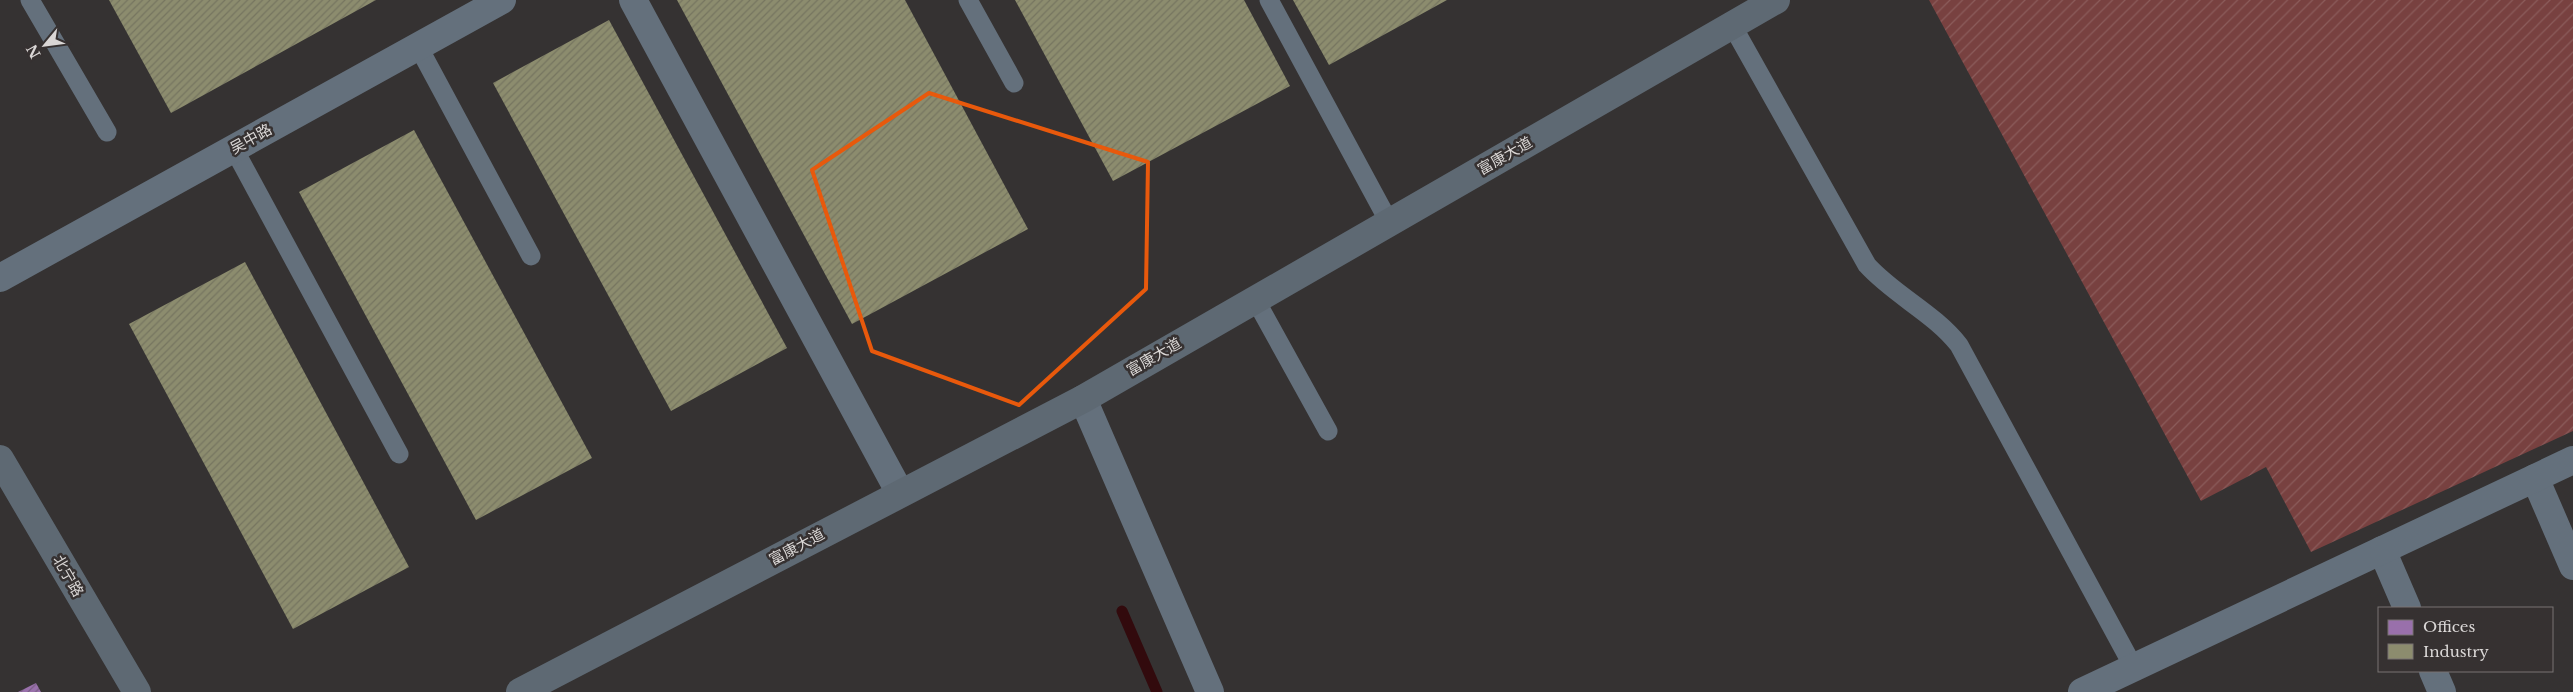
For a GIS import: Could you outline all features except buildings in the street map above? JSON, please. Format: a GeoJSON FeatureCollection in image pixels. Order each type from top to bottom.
{"type":"FeatureCollection","features":[{"type":"Feature","properties":{"kind":"street","name":"吴中路"},"geometry":{"type":"LineString","coordinates":[[0,278],[502,0]]}},
{"type":"Feature","properties":{"kind":"street"},"geometry":{"type":"LineString","coordinates":[[633,0],[900,494]]}},
{"type":"Feature","properties":{"kind":"street","name":"富康大道"},"geometry":{"type":"LineString","coordinates":[[520,692],[1083,399],[1776,0]]}},
{"type":"Feature","properties":{"kind":"street"},"geometry":{"type":"LineString","coordinates":[[1083,399],[1210,692]]}},
{"type":"Feature","properties":{"kind":"street","name":"北宁路"},"geometry":{"type":"LineString","coordinates":[[0,460],[137,692]]}},
{"type":"Feature","properties":{"kind":"street"},"geometry":{"type":"LineString","coordinates":[[2082,692],[2573,460]]}},
{"type":"Feature","properties":{"kind":"street"},"geometry":{"type":"LineString","coordinates":[[2534,478],[2573,566]]}},
{"type":"Feature","properties":{"kind":"street"},"geometry":{"type":"LineString","coordinates":[[2382,550],[2407,607]]}},
{"type":"Feature","properties":{"kind":"street"},"geometry":{"type":"LineString","coordinates":[[2433,672],[2442,692]]}},
{"type":"Feature","properties":{"kind":"lane"},"geometry":{"type":"LineString","coordinates":[[30,0],[107,132]]}},
{"type":"Feature","properties":{"kind":"lane"},"geometry":{"type":"LineString","coordinates":[[968,0],[1014,83]]}},
{"type":"Feature","properties":{"kind":"lane"},"geometry":{"type":"LineString","coordinates":[[1269,0],[1389,222]]}},
{"type":"Feature","properties":{"kind":"lane"},"geometry":{"type":"LineString","coordinates":[[1732,25],[1866,265],[1878,278],[1948,331],[1958,345],[2134,668]]}},
{"type":"Feature","properties":{"kind":"lane"},"geometry":{"type":"LineString","coordinates":[[418,46],[532,256]]}},
{"type":"Feature","properties":{"kind":"lane"},"geometry":{"type":"LineString","coordinates":[[234,148],[399,454]]}},
{"type":"Feature","properties":{"kind":"lane"},"geometry":{"type":"LineString","coordinates":[[1255,300],[1328,431]]}},
{"type":"Feature","properties":{"kind":"highlighted area"},"geometry":{"type":"Polygon","coordinates":[[[929,93],[1148,162],[1146,289],[1019,405],[872,351],[812,170],[929,93]]]}},
{"type":"Feature","properties":{"kind":"shaded area"},"geometry":{"type":"Polygon","coordinates":[[[1929,0],[2573,0],[2573,431],[2311,552],[2266,467],[2201,501],[1929,0]]]}},
{"type":"Feature","properties":{"kind":"waterway"},"geometry":{"type":"LineString","coordinates":[[1122,611],[1157,692]]}}]}
